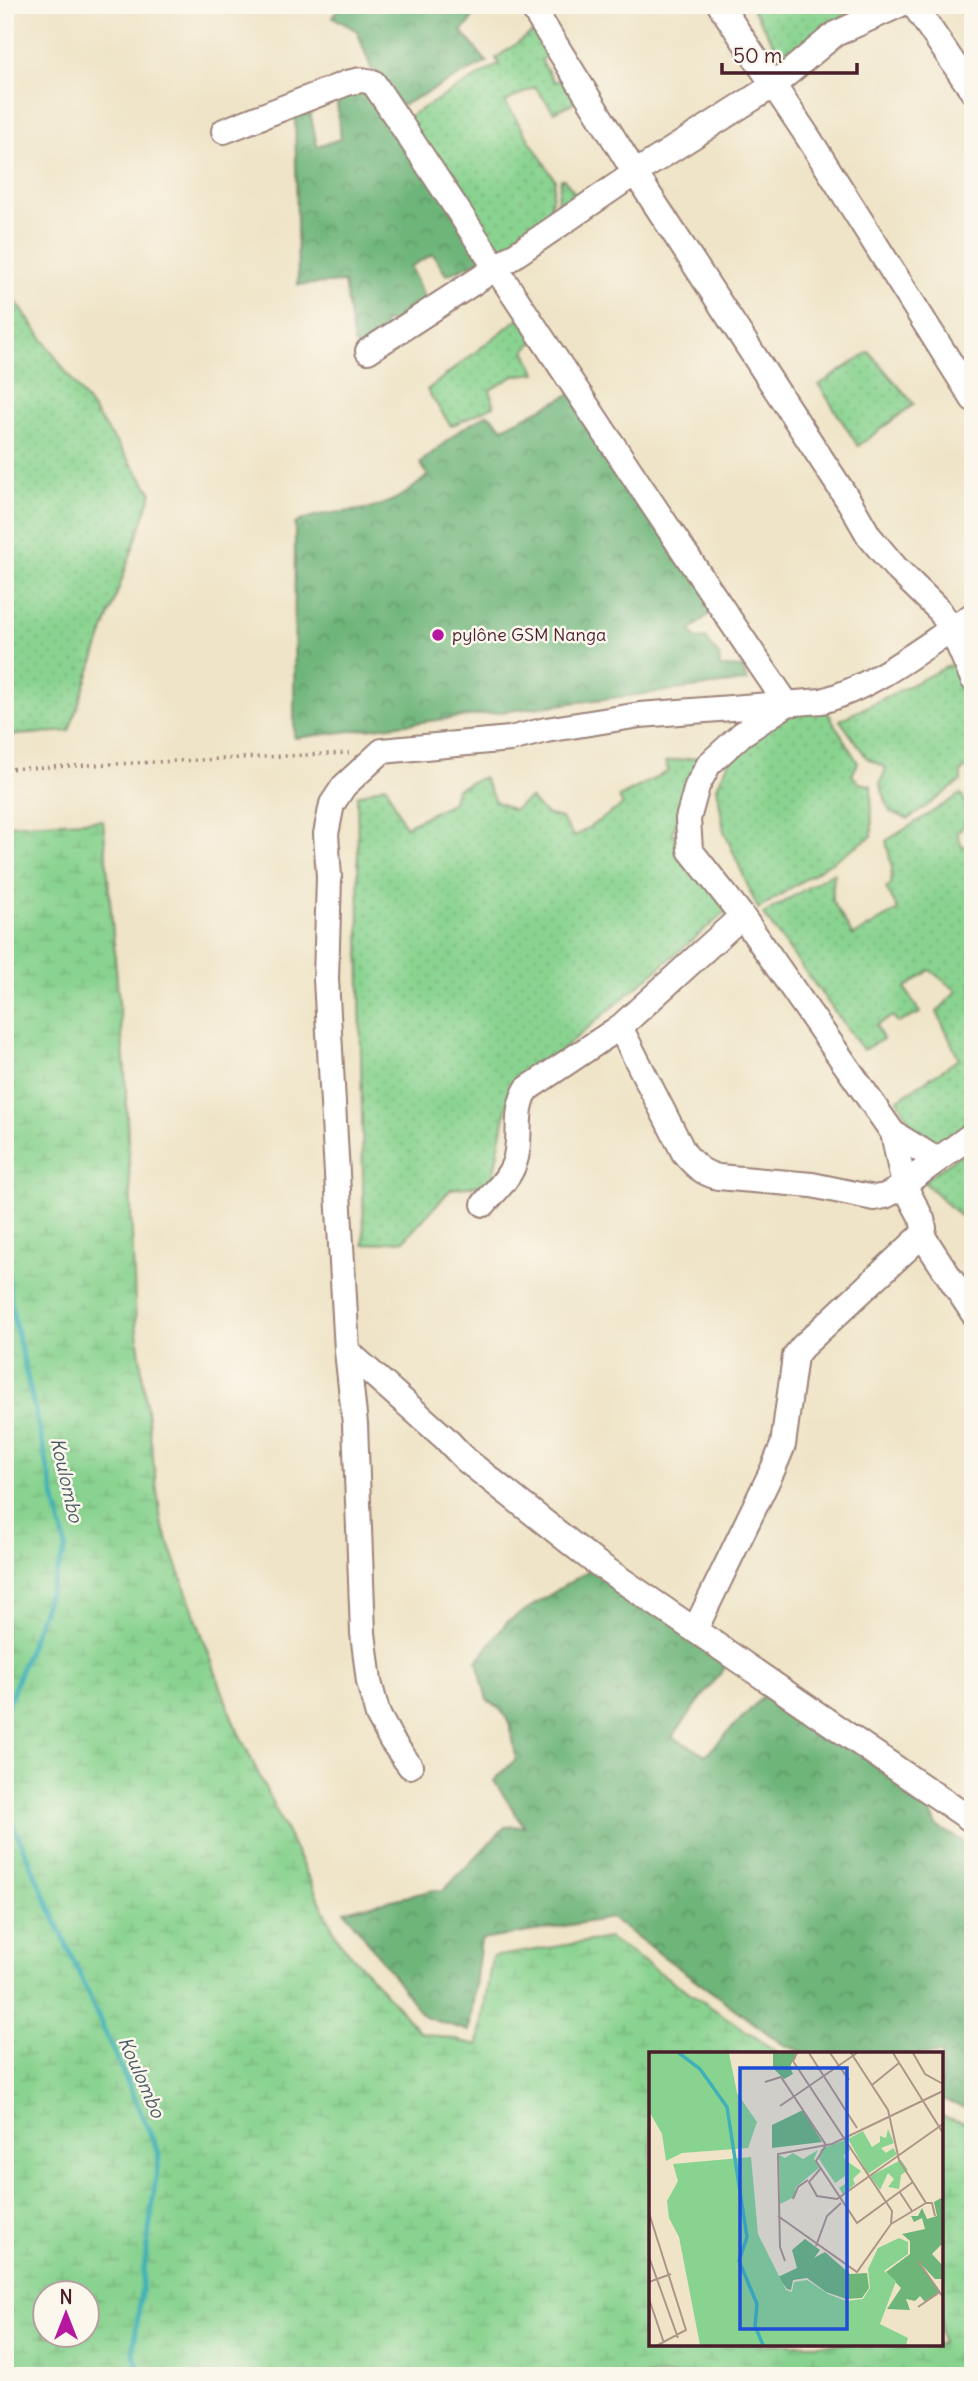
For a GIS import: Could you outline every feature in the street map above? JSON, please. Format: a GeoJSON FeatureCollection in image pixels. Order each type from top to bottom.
{"type":"FeatureCollection","features":[{"type":"Feature","properties":{"kind":"street"},"geometry":{"type":"LineString","coordinates":[[531,5],[635,173],[869,536],[895,567],[939,610],[951,628],[973,680]]}},
{"type":"Feature","properties":{"kind":"street"},"geometry":{"type":"LineString","coordinates":[[720,5],[774,85],[973,399]]}},
{"type":"Feature","properties":{"kind":"street"},"geometry":{"type":"LineString","coordinates":[[369,351],[635,173],[774,85],[835,34],[899,5]]}},
{"type":"Feature","properties":{"kind":"street"},"geometry":{"type":"LineString","coordinates":[[914,5],[973,92]]}},
{"type":"Feature","properties":{"kind":"street"},"geometry":{"type":"LineString","coordinates":[[224,131],[347,83],[361,80],[373,82],[681,549],[787,704]]}},
{"type":"Feature","properties":{"kind":"street"},"geometry":{"type":"LineString","coordinates":[[410,1766],[378,1715],[369,1682],[363,1633],[355,1424],[347,1351],[326,979],[329,877],[326,834],[332,804],[344,786],[382,751],[510,739],[546,730],[640,716],[822,701],[840,696],[877,677],[973,615]]}},
{"type":"Feature","properties":{"kind":"street"},"geometry":{"type":"LineString","coordinates":[[787,704],[742,734],[709,764],[697,786],[688,819],[690,850],[742,916],[893,1132],[937,1160]]}},
{"type":"Feature","properties":{"kind":"street"},"geometry":{"type":"LineString","coordinates":[[484,1204],[506,1178],[515,1162],[519,1112],[527,1089],[620,1027],[742,916]]}},
{"type":"Feature","properties":{"kind":"street"},"geometry":{"type":"LineString","coordinates":[[620,1027],[684,1153],[696,1168],[705,1174],[812,1185],[874,1198],[885,1196],[904,1185],[973,1134]]}},
{"type":"Feature","properties":{"kind":"street"},"geometry":{"type":"LineString","coordinates":[[695,1630],[783,1444],[795,1356],[922,1235],[922,1219],[904,1185],[893,1132]]}},
{"type":"Feature","properties":{"kind":"street"},"geometry":{"type":"LineString","coordinates":[[922,1235],[973,1313]]}},
{"type":"Feature","properties":{"kind":"street"},"geometry":{"type":"LineString","coordinates":[[347,1351],[466,1460],[563,1538],[973,1821]]}},
{"type":"Feature","properties":{"kind":"path"},"geometry":{"type":"LineString","coordinates":[[5,769],[382,751]]}},
{"type":"Feature","properties":{"kind":"green space"},"geometry":{"type":"Polygon","coordinates":[[[340,5],[477,5],[469,24],[461,31],[487,62],[401,106],[371,68],[357,31],[333,17],[340,5]]]}},
{"type":"Feature","properties":{"kind":"green space"},"geometry":{"type":"Polygon","coordinates":[[[750,5],[840,5],[846,14],[783,59],[750,5]]]}},
{"type":"Feature","properties":{"kind":"green space"},"geometry":{"type":"Polygon","coordinates":[[[958,5],[973,5],[973,32],[958,5]]]}},
{"type":"Feature","properties":{"kind":"green space"},"geometry":{"type":"Polygon","coordinates":[[[533,32],[554,52],[541,60],[554,82],[568,75],[583,98],[554,112],[535,87],[505,102],[555,180],[549,217],[496,252],[406,118],[499,64],[496,58],[533,32]]]}},
{"type":"Feature","properties":{"kind":"green space"},"geometry":{"type":"Polygon","coordinates":[[[372,88],[487,258],[446,275],[433,254],[410,267],[427,303],[413,314],[407,309],[394,323],[384,321],[385,334],[358,349],[354,343],[344,282],[298,285],[295,107],[331,92],[331,104],[310,111],[317,146],[341,139],[336,94],[372,88]]]}},
{"type":"Feature","properties":{"kind":"green space"},"geometry":{"type":"Polygon","coordinates":[[[561,179],[564,179],[577,196],[556,208],[561,179]]]}},
{"type":"Feature","properties":{"kind":"green space"},"geometry":{"type":"Polygon","coordinates":[[[5,286],[152,493],[69,731],[5,736],[5,286]]]}},
{"type":"Feature","properties":{"kind":"green space"},"geometry":{"type":"Polygon","coordinates":[[[519,318],[538,338],[525,350],[536,373],[514,376],[490,390],[494,406],[451,426],[427,390],[519,318]]]}},
{"type":"Feature","properties":{"kind":"green space"},"geometry":{"type":"Polygon","coordinates":[[[869,352],[914,404],[858,446],[819,385],[869,352]]]}},
{"type":"Feature","properties":{"kind":"green space"},"geometry":{"type":"Polygon","coordinates":[[[576,391],[716,608],[691,630],[696,639],[706,638],[719,656],[720,667],[743,668],[747,681],[294,738],[295,524],[313,516],[371,508],[395,499],[428,475],[420,463],[460,430],[488,414],[503,428],[576,391]]]}},
{"type":"Feature","properties":{"kind":"green space"},"geometry":{"type":"Polygon","coordinates":[[[958,661],[973,694],[973,763],[961,772],[961,781],[909,819],[890,812],[880,784],[886,768],[867,758],[840,720],[958,661]]]}},
{"type":"Feature","properties":{"kind":"green space"},"geometry":{"type":"Polygon","coordinates":[[[824,706],[858,763],[852,775],[859,783],[871,785],[872,836],[758,909],[724,831],[717,787],[737,744],[778,716],[824,706]]]}},
{"type":"Feature","properties":{"kind":"green space"},"geometry":{"type":"Polygon","coordinates":[[[707,756],[672,833],[727,911],[509,1094],[492,1183],[451,1189],[404,1240],[364,1245],[357,796],[386,785],[405,827],[453,802],[456,789],[483,777],[495,801],[513,810],[530,798],[545,814],[561,818],[574,837],[623,805],[619,797],[669,771],[665,762],[707,756]]]}},
{"type":"Feature","properties":{"kind":"green space"},"geometry":{"type":"Polygon","coordinates":[[[961,794],[973,817],[957,833],[962,847],[973,845],[973,1125],[937,1153],[920,1143],[898,1099],[959,1059],[937,1012],[957,991],[930,970],[905,988],[920,1013],[898,1023],[893,1016],[876,1025],[883,1039],[863,1050],[763,914],[834,872],[832,900],[853,936],[898,910],[886,888],[891,884],[892,867],[886,841],[961,794]]]}},
{"type":"Feature","properties":{"kind":"green space"},"geometry":{"type":"Polygon","coordinates":[[[103,820],[125,1071],[136,1325],[161,1521],[234,1723],[339,1941],[420,2032],[478,2045],[492,1957],[609,1938],[777,2052],[649,2052],[649,2346],[943,2346],[943,2117],[973,2125],[973,2376],[5,2376],[5,825],[103,820]]]}},
{"type":"Feature","properties":{"kind":"green space"},"geometry":{"type":"Polygon","coordinates":[[[973,1145],[973,1208],[960,1216],[923,1181],[973,1145]]]}},
{"type":"Feature","properties":{"kind":"green space"},"geometry":{"type":"Polygon","coordinates":[[[594,1567],[729,1662],[672,1737],[706,1755],[772,1687],[924,1802],[936,1826],[973,1847],[973,2110],[943,2101],[943,2052],[803,2052],[784,2045],[611,1918],[481,1940],[469,2031],[424,2017],[345,1911],[444,1890],[505,1827],[524,1826],[494,1781],[516,1759],[509,1725],[502,1711],[487,1700],[477,1661],[507,1622],[594,1567]]]}},
{"type":"Feature","properties":{"kind":"waterway","name":"Koulombo"},"geometry":{"type":"LineString","coordinates":[[5,1246],[12,1310],[66,1548],[5,1713]]}},
{"type":"Feature","properties":{"kind":"waterway","name":"Koulombo"},"geometry":{"type":"LineString","coordinates":[[5,1806],[159,2154],[133,2353],[142,2376]]}},
{"type":"Feature","properties":{"kind":"place","name":"pylône GSM Nanga"},"geometry":{"type":"Point","coordinates":[438,635]}}]}
